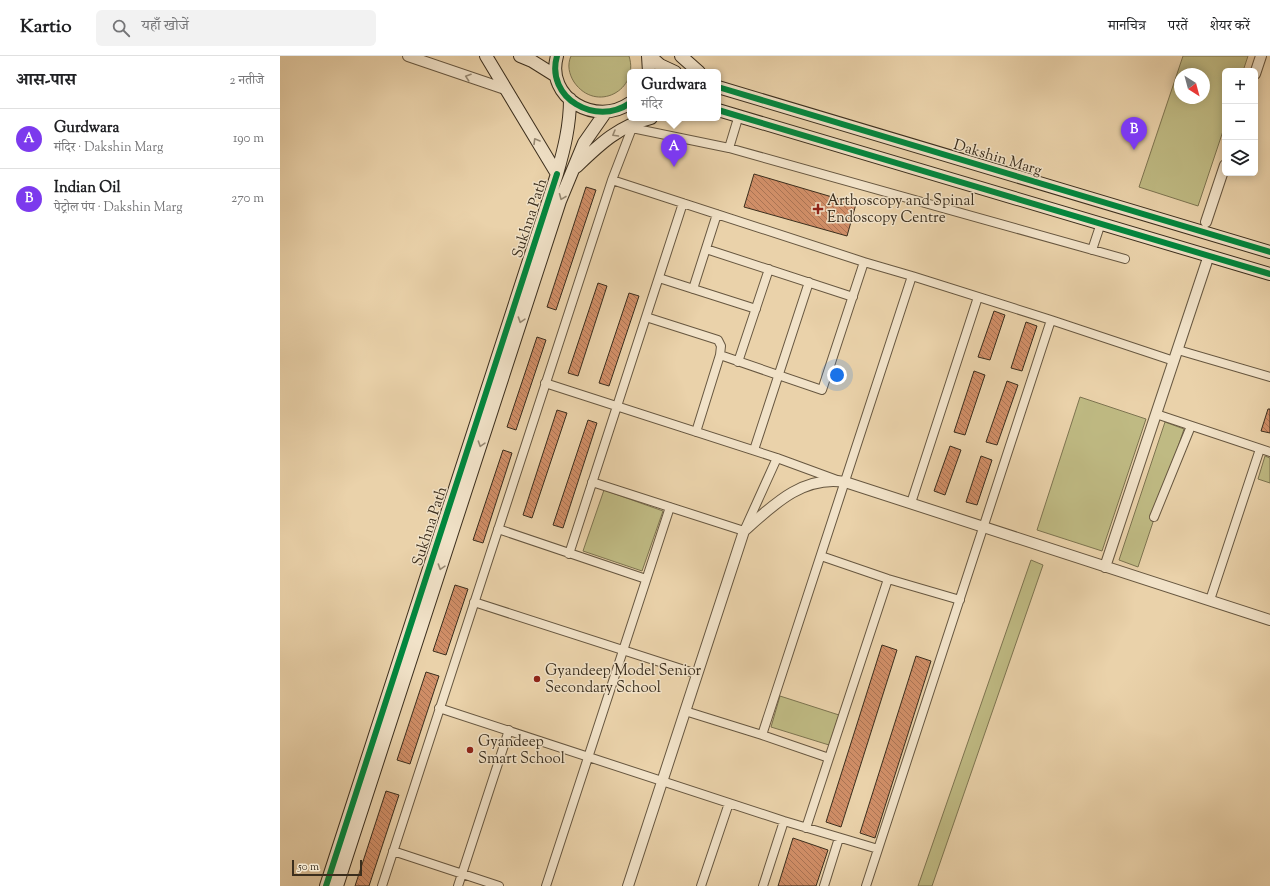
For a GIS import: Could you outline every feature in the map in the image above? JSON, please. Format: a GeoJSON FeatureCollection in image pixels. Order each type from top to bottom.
{"type":"FeatureCollection","features":[{"type":"Feature","properties":{"kind":"main road"},"geometry":{"type":"LineString","coordinates":[[486,56],[557,174]]}},
{"type":"Feature","properties":{"kind":"main road"},"geometry":{"type":"LineString","coordinates":[[520,56],[532,61],[556,76]]}},
{"type":"Feature","properties":{"kind":"main road"},"geometry":{"type":"LineString","coordinates":[[557,56],[555,66],[559,85],[564,94],[582,108],[605,113],[618,110],[627,105]]}},
{"type":"Feature","properties":{"kind":"main road"},"geometry":{"type":"LineString","coordinates":[[648,69],[649,56]]}},
{"type":"Feature","properties":{"kind":"main road"},"geometry":{"type":"LineString","coordinates":[[649,56],[660,65],[669,69]]}},
{"type":"Feature","properties":{"kind":"main road"},"geometry":{"type":"LineString","coordinates":[[681,56],[696,69]]}},
{"type":"Feature","properties":{"kind":"main road","name":"Dakshin Marg"},"geometry":{"type":"LineString","coordinates":[[721,88],[1270,252]]}},
{"type":"Feature","properties":{"kind":"main road","name":"Sukhna Path"},"geometry":{"type":"LineString","coordinates":[[326,886],[557,174],[570,121],[570,99]]}},
{"type":"Feature","properties":{"kind":"main road"},"geometry":{"type":"LineString","coordinates":[[721,111],[1270,274]]}},
{"type":"Feature","properties":{"kind":"main road","name":"Sukhna Path"},"geometry":{"type":"LineString","coordinates":[[337,886],[560,201],[584,143],[605,113]]}},
{"type":"Feature","properties":{"kind":"main road"},"geometry":{"type":"LineString","coordinates":[[573,169],[605,140],[629,126],[643,121]]}},
{"type":"Feature","properties":{"kind":"street"},"geometry":{"type":"LineString","coordinates":[[408,56],[505,89]]}},
{"type":"Feature","properties":{"kind":"street"},"geometry":{"type":"LineString","coordinates":[[1257,68],[1261,56]]}},
{"type":"Feature","properties":{"kind":"street"},"geometry":{"type":"LineString","coordinates":[[729,148],[739,115]]}},
{"type":"Feature","properties":{"kind":"street"},"geometry":{"type":"LineString","coordinates":[[382,886],[545,383],[612,180],[632,128],[729,148],[1125,259]]}},
{"type":"Feature","properties":{"kind":"street"},"geometry":{"type":"LineString","coordinates":[[1206,222],[1222,173]]}},
{"type":"Feature","properties":{"kind":"street"},"geometry":{"type":"LineString","coordinates":[[612,180],[864,262],[1174,360]]}},
{"type":"Feature","properties":{"kind":"street"},"geometry":{"type":"LineString","coordinates":[[569,554],[683,203]]}},
{"type":"Feature","properties":{"kind":"street"},"geometry":{"type":"LineString","coordinates":[[693,289],[718,214]]}},
{"type":"Feature","properties":{"kind":"street"},"geometry":{"type":"LineString","coordinates":[[1092,250],[1099,229]]}},
{"type":"Feature","properties":{"kind":"street"},"geometry":{"type":"LineString","coordinates":[[706,249],[853,297]]}},
{"type":"Feature","properties":{"kind":"street"},"geometry":{"type":"LineString","coordinates":[[1105,566],[1207,261]]}},
{"type":"Feature","properties":{"kind":"street"},"geometry":{"type":"LineString","coordinates":[[720,355],[822,390],[864,262]]}},
{"type":"Feature","properties":{"kind":"street"},"geometry":{"type":"LineString","coordinates":[[738,362],[769,269]]}},
{"type":"Feature","properties":{"kind":"street"},"geometry":{"type":"LineString","coordinates":[[762,735],[821,556],[842,481],[912,276]]}},
{"type":"Feature","properties":{"kind":"street"},"geometry":{"type":"LineString","coordinates":[[659,278],[756,309]]}},
{"type":"Feature","properties":{"kind":"street"},"geometry":{"type":"LineString","coordinates":[[754,450],[809,282]]}},
{"type":"Feature","properties":{"kind":"street"},"geometry":{"type":"LineString","coordinates":[[911,503],[978,297]]}},
{"type":"Feature","properties":{"kind":"street"},"geometry":{"type":"LineString","coordinates":[[646,317],[718,340],[721,346],[720,355],[696,432]]}},
{"type":"Feature","properties":{"kind":"street"},"geometry":{"type":"LineString","coordinates":[[866,886],[1051,320]]}},
{"type":"Feature","properties":{"kind":"street"},"geometry":{"type":"LineString","coordinates":[[1178,350],[1270,378]]}},
{"type":"Feature","properties":{"kind":"street"},"geometry":{"type":"LineString","coordinates":[[545,383],[754,450],[842,481],[1270,620]]}},
{"type":"Feature","properties":{"kind":"street"},"geometry":{"type":"LineString","coordinates":[[1156,414],[1270,452]]}},
{"type":"Feature","properties":{"kind":"street"},"geometry":{"type":"LineString","coordinates":[[1154,517],[1191,426]]}},
{"type":"Feature","properties":{"kind":"street"},"geometry":{"type":"LineString","coordinates":[[1210,600],[1260,449]]}},
{"type":"Feature","properties":{"kind":"street"},"geometry":{"type":"LineString","coordinates":[[628,886],[744,531],[778,458]]}},
{"type":"Feature","properties":{"kind":"street"},"geometry":{"type":"LineString","coordinates":[[744,531],[767,510],[793,491],[816,482],[842,481]]}},
{"type":"Feature","properties":{"kind":"street"},"geometry":{"type":"LineString","coordinates":[[592,482],[744,531]]}},
{"type":"Feature","properties":{"kind":"street"},"geometry":{"type":"LineString","coordinates":[[546,886],[670,507]]}},
{"type":"Feature","properties":{"kind":"street"},"geometry":{"type":"LineString","coordinates":[[498,530],[646,579]]}},
{"type":"Feature","properties":{"kind":"street"},"geometry":{"type":"LineString","coordinates":[[821,556],[888,579],[960,600]]}},
{"type":"Feature","properties":{"kind":"street"},"geometry":{"type":"LineString","coordinates":[[806,828],[888,579]]}},
{"type":"Feature","properties":{"kind":"street"},"geometry":{"type":"LineString","coordinates":[[474,602],[697,674]]}},
{"type":"Feature","properties":{"kind":"street"},"geometry":{"type":"LineString","coordinates":[[440,708],[728,803],[878,849]]}},
{"type":"Feature","properties":{"kind":"street"},"geometry":{"type":"LineString","coordinates":[[685,711],[829,758]]}},
{"type":"Feature","properties":{"kind":"street"},"geometry":{"type":"LineString","coordinates":[[458,886],[509,730]]}},
{"type":"Feature","properties":{"kind":"street"},"geometry":{"type":"LineString","coordinates":[[701,886],[728,803]]}},
{"type":"Feature","properties":{"kind":"street"},"geometry":{"type":"LineString","coordinates":[[763,886],[784,821]]}},
{"type":"Feature","properties":{"kind":"street"},"geometry":{"type":"LineString","coordinates":[[824,886],[839,838]]}},
{"type":"Feature","properties":{"kind":"street"},"geometry":{"type":"LineString","coordinates":[[393,851],[498,886]]}},
{"type":"Feature","properties":{"kind":"shaded area"},"geometry":{"type":"Polygon","coordinates":[[[571,56],[629,56],[631,68],[627,69],[627,80],[622,88],[614,94],[604,97],[593,96],[583,91],[572,79],[569,66],[571,56]]]}},
{"type":"Feature","properties":{"kind":"shaded area"},"geometry":{"type":"Polygon","coordinates":[[[1183,56],[1248,56],[1244,68],[1222,68],[1222,134],[1198,206],[1139,187],[1174,83],[1174,104],[1210,104],[1210,68],[1179,68],[1183,56]]]}},
{"type":"Feature","properties":{"kind":"shaded area"},"geometry":{"type":"Polygon","coordinates":[[[1080,397],[1146,419],[1102,551],[1037,530],[1080,397]]]}},
{"type":"Feature","properties":{"kind":"shaded area"},"geometry":{"type":"Polygon","coordinates":[[[1165,422],[1184,429],[1138,567],[1119,560],[1165,422]]]}},
{"type":"Feature","properties":{"kind":"shaded area"},"geometry":{"type":"Polygon","coordinates":[[[1265,456],[1270,458],[1270,483],[1258,479],[1265,456]]]}},
{"type":"Feature","properties":{"kind":"shaded area"},"geometry":{"type":"Polygon","coordinates":[[[604,490],[663,511],[642,571],[583,551],[604,490]]]}},
{"type":"Feature","properties":{"kind":"shaded area"},"geometry":{"type":"Polygon","coordinates":[[[1031,560],[1043,565],[932,886],[918,886],[1031,560]]]}},
{"type":"Feature","properties":{"kind":"shaded area"},"geometry":{"type":"Polygon","coordinates":[[[780,696],[839,715],[829,745],[771,727],[780,696]]]}},
{"type":"Feature","properties":{"kind":"building"},"geometry":{"type":"Polygon","coordinates":[[[754,174],[856,204],[847,236],[744,207],[754,174]]]}},
{"type":"Feature","properties":{"kind":"building"},"geometry":{"type":"Polygon","coordinates":[[[586,187],[596,190],[556,310],[547,307],[586,187]]]}},
{"type":"Feature","properties":{"kind":"building"},"geometry":{"type":"Polygon","coordinates":[[[598,283],[607,286],[578,376],[568,373],[598,283]]]}},
{"type":"Feature","properties":{"kind":"building"},"geometry":{"type":"Polygon","coordinates":[[[629,293],[639,296],[609,386],[599,383],[629,293]]]}},
{"type":"Feature","properties":{"kind":"building"},"geometry":{"type":"Polygon","coordinates":[[[994,311],[1005,315],[990,360],[978,357],[994,311]]]}},
{"type":"Feature","properties":{"kind":"building"},"geometry":{"type":"Polygon","coordinates":[[[1026,322],[1037,326],[1022,371],[1011,368],[1026,322]]]}},
{"type":"Feature","properties":{"kind":"building"},"geometry":{"type":"Polygon","coordinates":[[[537,337],[546,340],[516,430],[507,427],[537,337]]]}},
{"type":"Feature","properties":{"kind":"building"},"geometry":{"type":"Polygon","coordinates":[[[974,371],[985,375],[965,435],[954,432],[974,371]]]}},
{"type":"Feature","properties":{"kind":"building"},"geometry":{"type":"Polygon","coordinates":[[[1007,381],[1018,385],[997,445],[986,442],[1007,381]]]}},
{"type":"Feature","properties":{"kind":"building"},"geometry":{"type":"Polygon","coordinates":[[[1268,409],[1270,409],[1270,433],[1261,431],[1268,409]]]}},
{"type":"Feature","properties":{"kind":"building"},"geometry":{"type":"Polygon","coordinates":[[[557,410],[567,413],[532,518],[523,515],[557,410]]]}},
{"type":"Feature","properties":{"kind":"building"},"geometry":{"type":"Polygon","coordinates":[[[588,420],[597,423],[563,528],[553,525],[588,420]]]}},
{"type":"Feature","properties":{"kind":"building"},"geometry":{"type":"Polygon","coordinates":[[[950,446],[961,450],[945,495],[934,491],[950,446]]]}},
{"type":"Feature","properties":{"kind":"building"},"geometry":{"type":"Polygon","coordinates":[[[503,450],[512,453],[483,543],[473,540],[503,450]]]}},
{"type":"Feature","properties":{"kind":"building"},"geometry":{"type":"Polygon","coordinates":[[[981,456],[992,460],[977,505],[966,502],[981,456]]]}},
{"type":"Feature","properties":{"kind":"building"},"geometry":{"type":"Polygon","coordinates":[[[455,585],[468,589],[446,655],[433,651],[455,585]]]}},
{"type":"Feature","properties":{"kind":"building"},"geometry":{"type":"Polygon","coordinates":[[[882,645],[897,650],[841,827],[826,822],[882,645]]]}},
{"type":"Feature","properties":{"kind":"building"},"geometry":{"type":"Polygon","coordinates":[[[916,656],[931,661],[875,838],[860,833],[916,656]]]}},
{"type":"Feature","properties":{"kind":"building"},"geometry":{"type":"Polygon","coordinates":[[[426,672],[439,676],[410,764],[397,760],[426,672]]]}},
{"type":"Feature","properties":{"kind":"building"},"geometry":{"type":"Polygon","coordinates":[[[386,791],[399,795],[369,886],[355,886],[386,791]]]}},
{"type":"Feature","properties":{"kind":"building"},"geometry":{"type":"Polygon","coordinates":[[[793,838],[828,850],[816,886],[778,886],[793,838]]]}},
{"type":"Feature","properties":{"kind":"cycle path"},"geometry":{"type":"LineString","coordinates":[[557,56],[555,71],[559,84],[566,96],[576,104],[589,110],[603,112],[617,110],[627,105]]}},
{"type":"Feature","properties":{"kind":"cycle path"},"geometry":{"type":"LineString","coordinates":[[721,88],[1270,252]]}},
{"type":"Feature","properties":{"kind":"cycle path"},"geometry":{"type":"LineString","coordinates":[[721,111],[1270,274]]}},
{"type":"Feature","properties":{"kind":"cycle path"},"geometry":{"type":"LineString","coordinates":[[326,886],[557,174]]}},
{"type":"Feature","properties":{"kind":"place","name":"Indian Oil"},"geometry":{"type":"Point","coordinates":[1134,150]}},
{"type":"Feature","properties":{"kind":"place","name":"Gurdwara"},"geometry":{"type":"Point","coordinates":[674,167]}},
{"type":"Feature","properties":{"kind":"place","name":"Arthoscopy and Spinal Endoscopy Centre"},"geometry":{"type":"Point","coordinates":[818,209]}},
{"type":"Feature","properties":{"kind":"place","name":"Gyandeep Model Senior Secondary School"},"geometry":{"type":"Point","coordinates":[537,679]}},
{"type":"Feature","properties":{"kind":"place","name":"Gyandeep Smart School"},"geometry":{"type":"Point","coordinates":[470,750]}}]}
